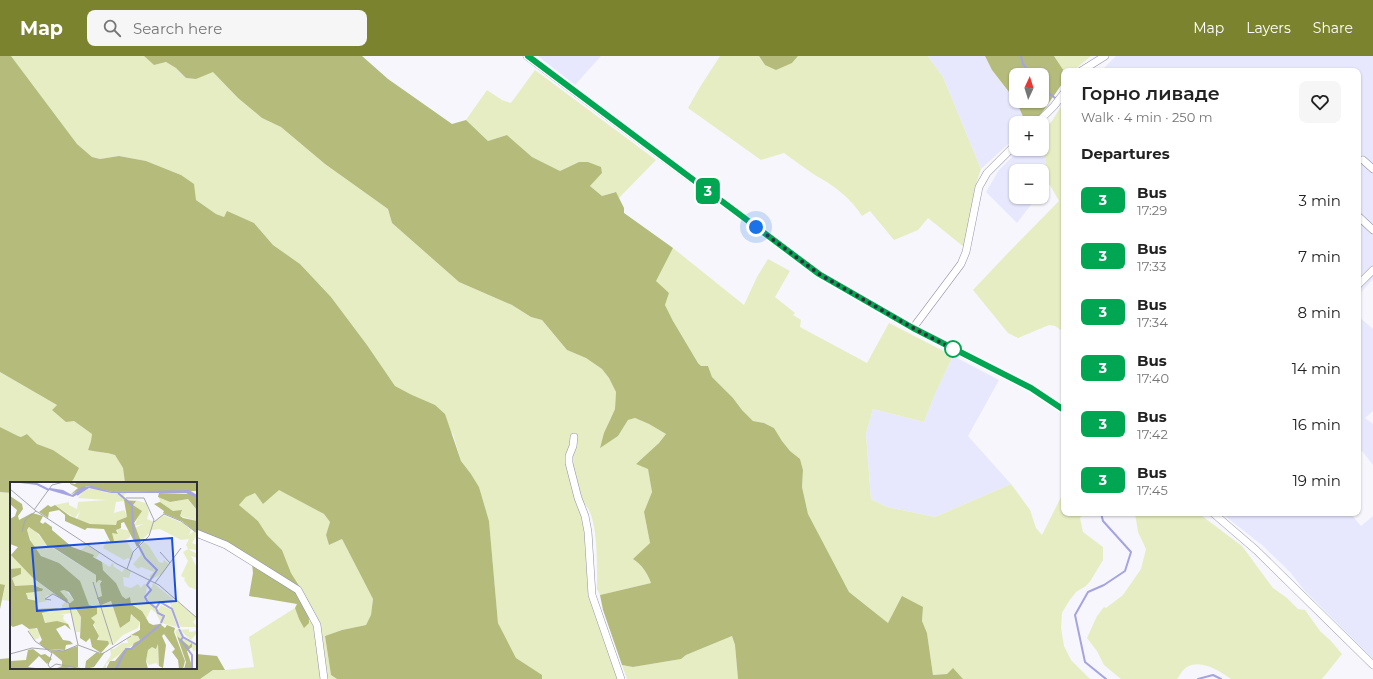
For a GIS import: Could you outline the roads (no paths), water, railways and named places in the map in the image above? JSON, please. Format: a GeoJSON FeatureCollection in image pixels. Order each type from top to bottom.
{"type":"FeatureCollection","features":[{"type":"Feature","properties":{"kind":"street"},"geometry":{"type":"LineString","coordinates":[[528,56],[819,274],[913,328],[1031,388],[1061,408]]}},
{"type":"Feature","properties":{"kind":"street"},"geometry":{"type":"LineString","coordinates":[[1086,68],[1105,56]]}},
{"type":"Feature","properties":{"kind":"street"},"geometry":{"type":"LineString","coordinates":[[1044,116],[1061,98]]}},
{"type":"Feature","properties":{"kind":"street"},"geometry":{"type":"LineString","coordinates":[[913,328],[961,264],[966,252],[979,187],[987,173],[1009,151]]}},
{"type":"Feature","properties":{"kind":"street"},"geometry":{"type":"LineString","coordinates":[[1363,160],[1373,169]]}},
{"type":"Feature","properties":{"kind":"street"},"geometry":{"type":"LineString","coordinates":[[1361,219],[1373,230]]}},
{"type":"Feature","properties":{"kind":"street"},"geometry":{"type":"LineString","coordinates":[[1361,282],[1373,270]]}},
{"type":"Feature","properties":{"kind":"street"},"geometry":{"type":"LineString","coordinates":[[574,437],[573,446],[569,456],[569,463],[578,498],[585,516],[588,532],[592,595],[621,679]]}},
{"type":"Feature","properties":{"kind":"street"},"geometry":{"type":"LineString","coordinates":[[1216,516],[1256,550],[1373,665]]}},
{"type":"Feature","properties":{"kind":"street"},"geometry":{"type":"LineString","coordinates":[[197,533],[226,545],[298,590],[317,625],[324,679]]}},
{"type":"Feature","properties":{"kind":"waterway"},"geometry":{"type":"LineString","coordinates":[[1021,56],[1023,64],[1026,68]]}},
{"type":"Feature","properties":{"kind":"waterway"},"geometry":{"type":"LineString","coordinates":[[1049,93],[1061,102]]}},
{"type":"Feature","properties":{"kind":"waterway"},"geometry":{"type":"LineString","coordinates":[[1102,516],[1103,521],[1131,552],[1125,571],[1104,585],[1088,592],[1075,615],[1085,662],[1106,679]]}},
{"type":"Feature","properties":{"kind":"waterway"},"geometry":{"type":"LineString","coordinates":[[1198,679],[1213,675],[1221,679]]}}]}
